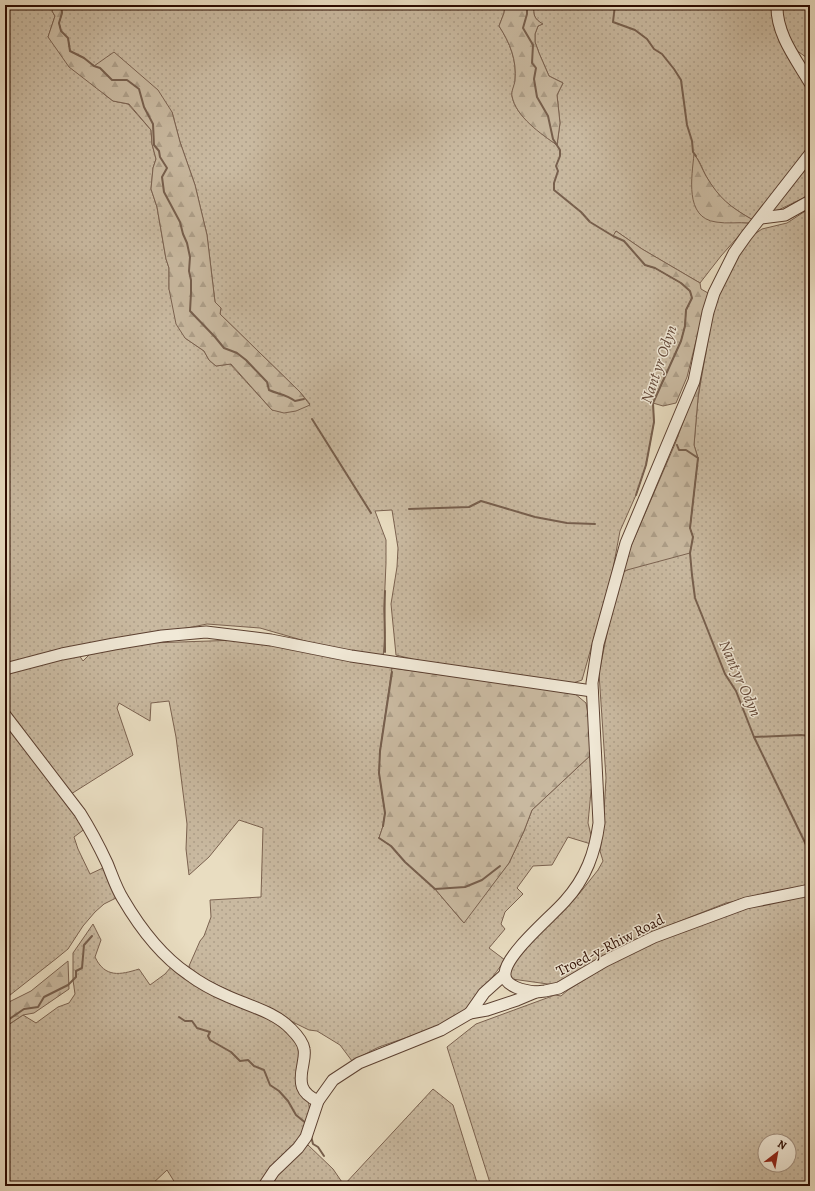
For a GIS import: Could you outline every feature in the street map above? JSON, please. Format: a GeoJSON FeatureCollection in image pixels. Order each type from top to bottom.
{"type":"FeatureCollection","features":[{"type":"Feature","properties":{"kind":"street"},"geometry":{"type":"LineString","coordinates":[[777,5],[777,17],[782,32],[788,46],[810,84]]}},
{"type":"Feature","properties":{"kind":"street"},"geometry":{"type":"LineString","coordinates":[[536,992],[512,986],[504,975],[508,964],[517,952],[566,900],[577,885],[589,864],[596,844],[599,823],[592,683],[598,644],[622,554],[694,380],[708,312],[714,293],[734,253],[810,154]]}},
{"type":"Feature","properties":{"kind":"street"},"geometry":{"type":"LineString","coordinates":[[761,218],[785,215],[810,201]]}},
{"type":"Feature","properties":{"kind":"street"},"geometry":{"type":"LineString","coordinates":[[5,669],[62,654],[114,644],[162,636],[206,632],[271,640],[351,656],[592,691]]}},
{"type":"Feature","properties":{"kind":"street"},"geometry":{"type":"LineString","coordinates":[[5,715],[80,813],[94,836],[122,898],[152,941],[166,958],[204,985],[226,996],[266,1012],[281,1020],[292,1029],[304,1049],[301,1072],[302,1088],[306,1093],[318,1101]]}},
{"type":"Feature","properties":{"kind":"street","name":"Troed-y-Rhiw Road"},"geometry":{"type":"LineString","coordinates":[[264,1186],[274,1171],[298,1148],[306,1137],[318,1101],[333,1080],[359,1063],[441,1030],[470,1013],[487,1010],[536,992],[559,988],[605,961],[654,937],[746,904],[810,890]]}},
{"type":"Feature","properties":{"kind":"street","name":"Troed-y-Rhiw Road"},"geometry":{"type":"LineString","coordinates":[[470,1013],[484,993],[504,975]]}},
{"type":"Feature","properties":{"kind":"green space"},"geometry":{"type":"Polygon","coordinates":[[[5,5],[55,5],[52,11],[55,16],[48,37],[105,95],[113,101],[128,104],[151,130],[152,144],[156,159],[153,168],[151,189],[157,207],[166,259],[169,268],[169,289],[185,338],[204,351],[209,360],[216,366],[230,364],[272,410],[310,404],[300,392],[220,314],[221,308],[215,302],[207,235],[195,185],[180,142],[172,112],[70,51],[68,38],[61,31],[59,23],[62,13],[61,5],[505,5],[504,13],[499,26],[509,45],[514,59],[515,81],[512,96],[514,103],[518,111],[530,124],[557,145],[560,123],[557,95],[563,83],[549,76],[539,53],[535,42],[535,34],[538,26],[542,24],[535,16],[534,5],[774,5],[803,78],[810,91],[810,148],[753,220],[731,206],[721,197],[711,184],[694,155],[730,222],[750,223],[700,283],[642,249],[616,231],[614,236],[624,241],[645,265],[655,268],[681,283],[690,291],[692,298],[686,310],[685,326],[681,341],[653,403],[654,422],[646,465],[636,495],[620,531],[612,574],[582,680],[570,684],[428,663],[396,655],[391,604],[397,567],[398,548],[392,510],[375,511],[386,540],[384,609],[385,633],[383,658],[319,645],[260,628],[207,624],[5,665],[5,5]]]}},
{"type":"Feature","properties":{"kind":"green space"},"geometry":{"type":"Polygon","coordinates":[[[55,5],[61,5],[62,13],[59,23],[61,31],[68,38],[70,51],[84,58],[94,66],[114,52],[158,90],[172,112],[180,142],[195,185],[207,235],[215,302],[221,308],[220,314],[300,392],[310,405],[296,411],[284,413],[272,410],[231,364],[216,366],[209,360],[204,351],[185,338],[176,324],[169,289],[169,268],[166,259],[157,207],[151,189],[153,168],[156,159],[152,144],[151,130],[129,104],[113,101],[69,67],[48,37],[55,16],[52,11],[55,5]]]}},
{"type":"Feature","properties":{"kind":"green space"},"geometry":{"type":"Polygon","coordinates":[[[505,5],[534,5],[535,16],[543,24],[538,26],[535,34],[535,42],[549,76],[563,83],[557,95],[560,123],[557,145],[530,124],[518,111],[514,104],[512,91],[515,81],[514,59],[509,45],[499,26],[504,13],[505,5]]]}},
{"type":"Feature","properties":{"kind":"green space"},"geometry":{"type":"Polygon","coordinates":[[[782,5],[810,5],[810,60],[796,50],[782,26],[782,5]]]}},
{"type":"Feature","properties":{"kind":"green space"},"geometry":{"type":"Polygon","coordinates":[[[694,154],[706,176],[716,190],[731,206],[753,220],[750,223],[716,222],[706,219],[699,213],[694,205],[692,195],[694,154]]]}},
{"type":"Feature","properties":{"kind":"green space"},"geometry":{"type":"Polygon","coordinates":[[[810,159],[810,195],[772,213],[770,211],[810,159]]]}},
{"type":"Feature","properties":{"kind":"green space"},"geometry":{"type":"Polygon","coordinates":[[[810,208],[810,886],[726,903],[665,927],[555,985],[512,979],[510,975],[511,967],[516,960],[542,930],[579,894],[598,870],[603,861],[600,851],[606,778],[599,673],[619,574],[693,537],[690,528],[698,458],[694,445],[698,398],[714,305],[736,257],[749,238],[762,229],[787,223],[810,208]]]}},
{"type":"Feature","properties":{"kind":"green space"},"geometry":{"type":"Polygon","coordinates":[[[616,231],[642,249],[700,283],[701,289],[708,293],[687,377],[676,403],[663,406],[653,403],[681,341],[685,326],[686,310],[692,298],[690,291],[681,283],[655,268],[645,265],[624,241],[613,236],[616,231]]]}},
{"type":"Feature","properties":{"kind":"green space"},"geometry":{"type":"Polygon","coordinates":[[[701,374],[694,445],[698,458],[690,528],[693,537],[690,553],[627,570],[619,574],[675,444],[701,374]]]}},
{"type":"Feature","properties":{"kind":"green space"},"geometry":{"type":"Polygon","coordinates":[[[239,640],[273,644],[392,668],[385,813],[379,838],[391,846],[405,862],[435,889],[463,922],[509,863],[532,810],[593,753],[588,823],[591,835],[591,844],[568,837],[552,865],[533,866],[517,888],[523,894],[505,912],[501,924],[505,929],[489,948],[505,960],[483,989],[461,1013],[439,1025],[379,1047],[352,1061],[340,1045],[317,1031],[309,1030],[191,972],[189,966],[200,941],[204,936],[211,917],[210,900],[261,897],[263,828],[239,820],[209,857],[189,875],[186,849],[187,824],[176,737],[169,701],[151,703],[150,721],[119,703],[117,708],[133,755],[71,794],[5,710],[5,673],[79,655],[83,661],[92,652],[150,643],[239,640]]]}},
{"type":"Feature","properties":{"kind":"green space"},"geometry":{"type":"Polygon","coordinates":[[[392,668],[574,693],[586,703],[591,730],[593,753],[532,810],[509,863],[464,923],[435,889],[405,862],[391,846],[379,838],[385,813],[379,773],[380,751],[392,668]]]}},
{"type":"Feature","properties":{"kind":"green space"},"geometry":{"type":"Polygon","coordinates":[[[5,723],[86,828],[74,837],[90,874],[105,867],[118,897],[104,904],[95,912],[83,926],[68,949],[5,999],[5,723]]]}},
{"type":"Feature","properties":{"kind":"green space"},"geometry":{"type":"Polygon","coordinates":[[[810,895],[810,1186],[491,1186],[447,1047],[476,1024],[555,995],[561,996],[568,990],[626,954],[724,914],[810,895]]]}},
{"type":"Feature","properties":{"kind":"green space"},"geometry":{"type":"Polygon","coordinates":[[[93,924],[101,940],[95,957],[103,969],[108,972],[126,973],[139,969],[150,985],[165,974],[171,967],[290,1031],[302,1053],[310,1113],[304,1134],[261,1186],[177,1186],[167,1170],[150,1186],[5,1186],[5,1027],[23,1015],[36,1023],[58,1007],[69,1003],[75,994],[73,980],[73,953],[93,924]]]}},
{"type":"Feature","properties":{"kind":"green space"},"geometry":{"type":"Polygon","coordinates":[[[68,961],[69,989],[34,1013],[23,1015],[5,1027],[5,1004],[31,991],[68,961]]]}},
{"type":"Feature","properties":{"kind":"green space"},"geometry":{"type":"Polygon","coordinates":[[[433,1089],[453,1105],[478,1186],[270,1186],[276,1176],[308,1145],[333,1169],[344,1185],[433,1089]]]}},
{"type":"Feature","properties":{"kind":"waterway"},"geometry":{"type":"LineString","coordinates":[[61,5],[62,13],[59,23],[61,31],[68,38],[70,51],[84,58],[94,66],[100,68],[112,80],[127,80],[139,89],[144,107],[153,124],[154,145],[159,151],[160,157],[167,168],[162,177],[164,192],[180,222],[187,243],[190,257],[190,311],[224,348],[237,353],[246,360],[267,382],[269,390],[295,401],[304,399]]}},
{"type":"Feature","properties":{"kind":"waterway","name":"Nant yr Odyn"},"geometry":{"type":"LineString","coordinates":[[527,5],[527,14],[523,28],[533,45],[532,63],[536,68],[534,79],[537,97],[548,116],[553,139],[560,150],[560,156],[556,166],[558,171],[554,183],[554,190],[581,212],[590,222],[624,241],[645,265],[655,268],[681,283],[690,291],[692,298],[686,310],[685,326],[681,341],[653,403],[654,422],[646,465],[636,495]]}},
{"type":"Feature","properties":{"kind":"waterway"},"geometry":{"type":"LineString","coordinates":[[615,5],[613,22],[635,30],[647,39],[654,49],[662,54],[681,80],[687,125],[692,141],[693,152],[696,156]]}},
{"type":"Feature","properties":{"kind":"waterway"},"geometry":{"type":"LineString","coordinates":[[312,419],[371,513]]}},
{"type":"Feature","properties":{"kind":"waterway","name":"Nant yr Odyn"},"geometry":{"type":"LineString","coordinates":[[677,445],[679,450],[686,450],[698,458],[690,528],[693,537],[690,553],[695,598],[725,674],[736,691],[754,737],[810,853]]}},
{"type":"Feature","properties":{"kind":"waterway"},"geometry":{"type":"LineString","coordinates":[[409,509],[469,507],[481,501],[535,517],[567,523],[595,524]]}},
{"type":"Feature","properties":{"kind":"waterway"},"geometry":{"type":"LineString","coordinates":[[385,591],[385,652]]}},
{"type":"Feature","properties":{"kind":"waterway"},"geometry":{"type":"LineString","coordinates":[[383,826],[385,813],[379,773],[380,751],[392,672]]}},
{"type":"Feature","properties":{"kind":"waterway"},"geometry":{"type":"LineString","coordinates":[[754,737],[810,736]]}},
{"type":"Feature","properties":{"kind":"waterway"},"geometry":{"type":"LineString","coordinates":[[379,838],[391,846],[405,862],[435,889],[465,887],[482,880],[500,866]]}},
{"type":"Feature","properties":{"kind":"waterway"},"geometry":{"type":"LineString","coordinates":[[5,1022],[24,1009],[38,1007],[44,997],[68,985],[76,977],[76,971],[82,968],[84,945],[92,936]]}},
{"type":"Feature","properties":{"kind":"waterway"},"geometry":{"type":"LineString","coordinates":[[179,1017],[185,1021],[192,1021],[197,1028],[210,1032],[208,1036],[210,1040],[231,1052],[240,1061],[248,1060],[254,1066],[264,1070],[270,1085],[279,1091],[288,1101],[296,1115],[307,1124]]}},
{"type":"Feature","properties":{"kind":"waterway"},"geometry":{"type":"LineString","coordinates":[[311,1136],[313,1144],[318,1147],[324,1156]]}}]}
